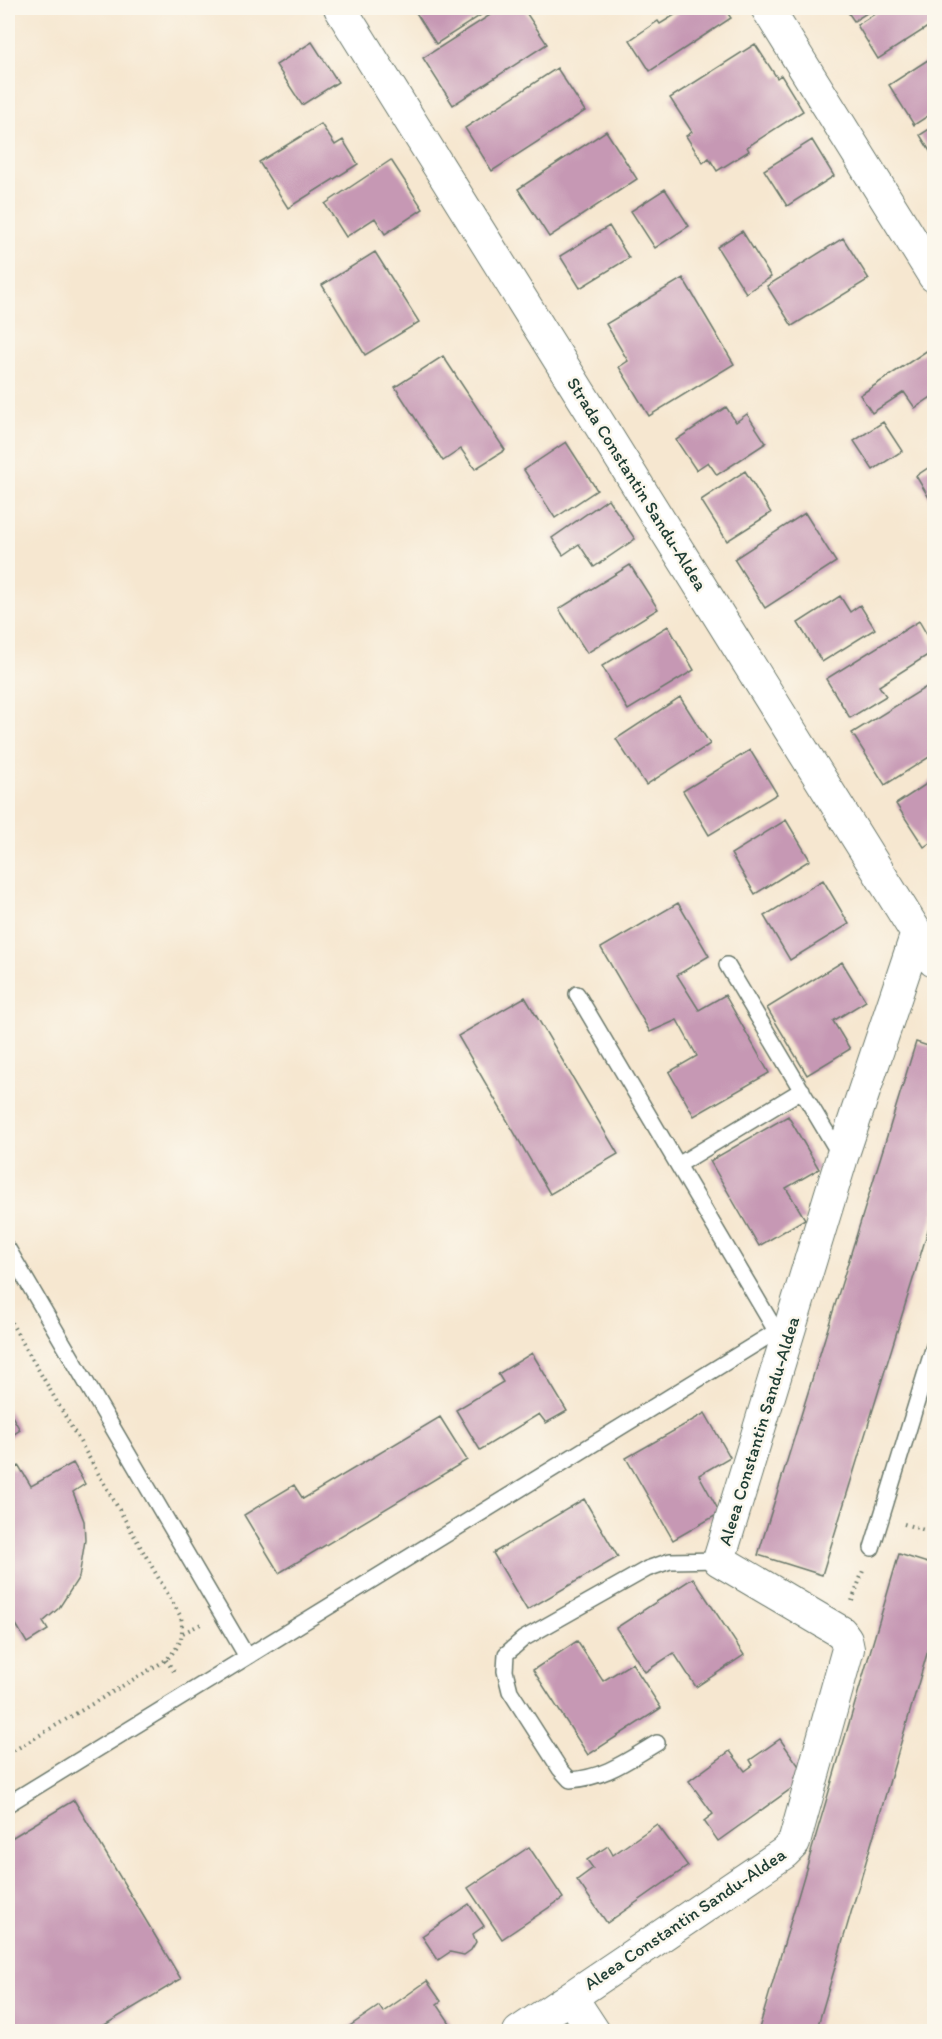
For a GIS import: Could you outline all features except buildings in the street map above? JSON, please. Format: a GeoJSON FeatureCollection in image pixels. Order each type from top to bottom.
{"type":"FeatureCollection","features":[{"type":"Feature","properties":{"kind":"street","name":"Strada Constantin Sandu-Aldea"},"geometry":{"type":"LineString","coordinates":[[340,8],[934,961]]}},
{"type":"Feature","properties":{"kind":"street"},"geometry":{"type":"LineString","coordinates":[[767,8],[934,276]]}},
{"type":"Feature","properties":{"kind":"street","name":"Aleea Constantin Sandu-Aldea"},"geometry":{"type":"LineString","coordinates":[[594,2031],[571,1997],[790,1849],[794,1843],[848,1649],[846,1639],[841,1632],[719,1560],[785,1326],[917,933]]}},
{"type":"Feature","properties":{"kind":"street"},"geometry":{"type":"LineString","coordinates":[[519,2031],[571,1997]]}},
{"type":"Feature","properties":{"kind":"lane"},"geometry":{"type":"LineString","coordinates":[[727,965],[842,1157]]}},
{"type":"Feature","properties":{"kind":"lane"},"geometry":{"type":"LineString","coordinates":[[8,1804],[785,1326],[678,1165],[577,994]]}},
{"type":"Feature","properties":{"kind":"lane"},"geometry":{"type":"LineString","coordinates":[[678,1165],[802,1090]]}},
{"type":"Feature","properties":{"kind":"lane"},"geometry":{"type":"LineString","coordinates":[[8,1249],[247,1657]]}},
{"type":"Feature","properties":{"kind":"lane"},"geometry":{"type":"LineString","coordinates":[[872,1548],[934,1346]]}},
{"type":"Feature","properties":{"kind":"lane"},"geometry":{"type":"LineString","coordinates":[[657,1743],[607,1772],[588,1779],[570,1780],[560,1769],[510,1691],[504,1671],[506,1654],[523,1639],[647,1569],[670,1561],[719,1560]]}},
{"type":"Feature","properties":{"kind":"path"},"geometry":{"type":"LineString","coordinates":[[8,1317],[181,1617],[183,1633],[177,1649],[166,1660],[8,1754]]}},
{"type":"Feature","properties":{"kind":"path"},"geometry":{"type":"LineString","coordinates":[[881,1517],[934,1533]]}},
{"type":"Feature","properties":{"kind":"path"},"geometry":{"type":"LineString","coordinates":[[841,1632],[872,1548]]}}]}
